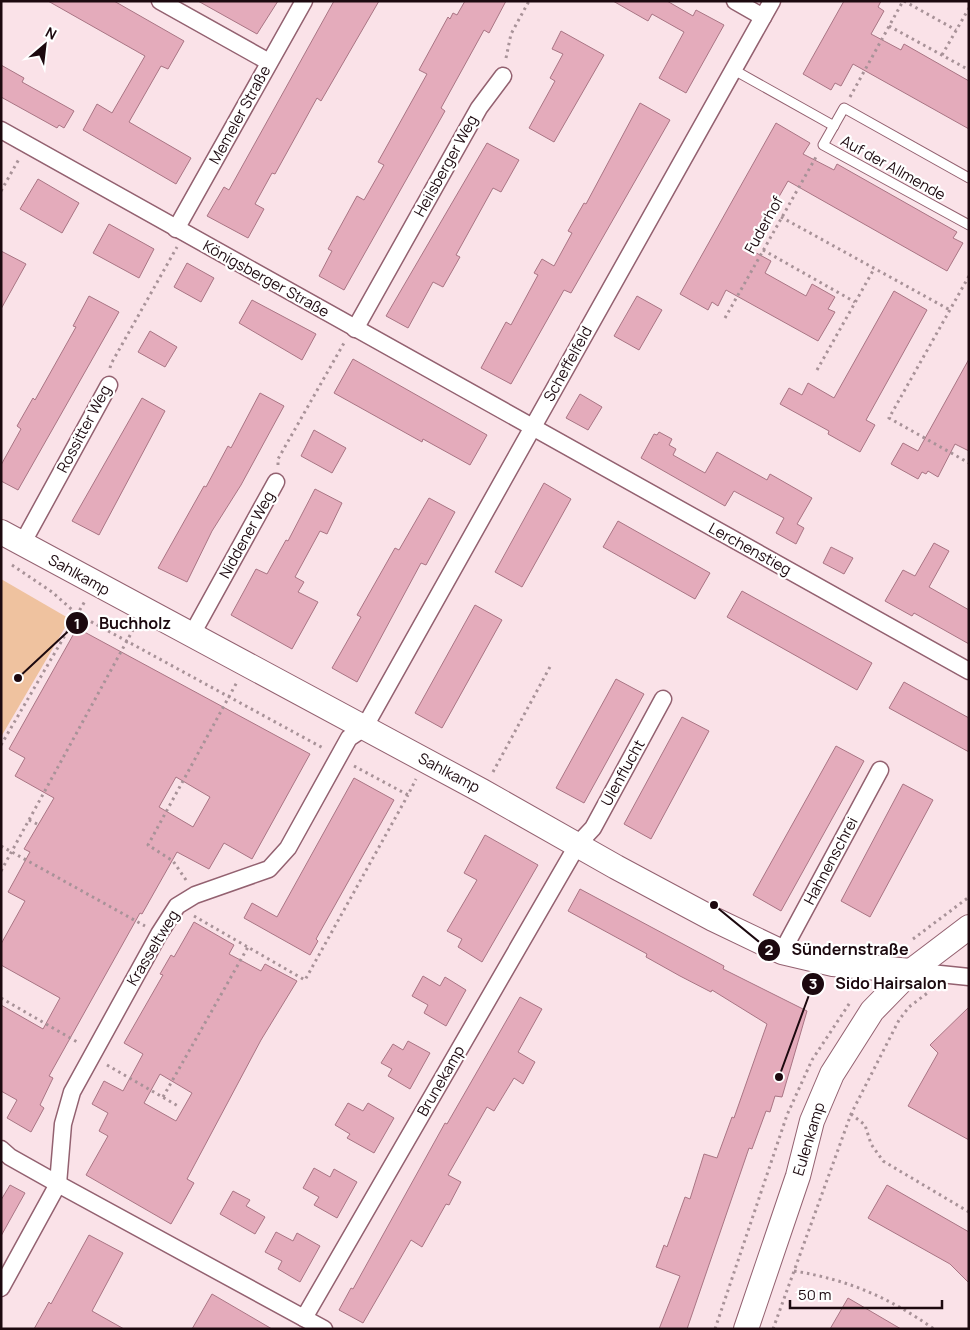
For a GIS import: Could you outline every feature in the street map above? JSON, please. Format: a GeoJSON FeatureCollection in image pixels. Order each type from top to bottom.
{"type":"FeatureCollection","features":[{"type":"Feature","properties":{"kind":"street"},"geometry":{"type":"LineString","coordinates":[[160,1],[270,62]]}},
{"type":"Feature","properties":{"kind":"street","name":"Memeler Straße"},"geometry":{"type":"LineString","coordinates":[[181,231],[304,1]]}},
{"type":"Feature","properties":{"kind":"street"},"geometry":{"type":"LineString","coordinates":[[735,1],[763,17]]}},
{"type":"Feature","properties":{"kind":"street","name":"Scheffelfeld"},"geometry":{"type":"LineString","coordinates":[[364,728],[772,1]]}},
{"type":"Feature","properties":{"kind":"street","name":"Heilsberger Weg"},"geometry":{"type":"LineString","coordinates":[[354,328],[479,108],[504,76]]}},
{"type":"Feature","properties":{"kind":"street","name":"Königsberger Straße"},"geometry":{"type":"LineString","coordinates":[[1,130],[532,428]]}},
{"type":"Feature","properties":{"kind":"street","name":"Rossitter Weg"},"geometry":{"type":"LineString","coordinates":[[15,553],[109,385]]}},
{"type":"Feature","properties":{"kind":"street","name":"Lerchenstieg"},"geometry":{"type":"LineString","coordinates":[[532,428],[969,671]]}},
{"type":"Feature","properties":{"kind":"street","name":"Niddener Weg"},"geometry":{"type":"LineString","coordinates":[[192,636],[276,482]]}},
{"type":"Feature","properties":{"kind":"street","name":"Sahlkamp"},"geometry":{"type":"LineString","coordinates":[[1,532],[15,553],[94,583],[482,791],[616,867],[713,919],[782,952],[833,964],[911,971]]}},
{"type":"Feature","properties":{"kind":"street","name":"Ulenflucht"},"geometry":{"type":"LineString","coordinates":[[578,844],[593,828],[664,699]]}},
{"type":"Feature","properties":{"kind":"street","name":"Krasseltweg"},"geometry":{"type":"LineString","coordinates":[[58,1184],[58,1158],[63,1124],[72,1092],[159,934],[177,906],[195,895],[269,869],[288,848],[349,738],[364,728]]}},
{"type":"Feature","properties":{"kind":"street","name":"Hahnenschrei"},"geometry":{"type":"LineString","coordinates":[[782,952],[880,770]]}},
{"type":"Feature","properties":{"kind":"street","name":"Brunekamp"},"geometry":{"type":"LineString","coordinates":[[304,1318],[578,844]]}},
{"type":"Feature","properties":{"kind":"street","name":"Eulenkamp"},"geometry":{"type":"LineString","coordinates":[[746,1329],[798,1176],[812,1120],[832,1074],[872,1011],[911,971],[969,927]]}},
{"type":"Feature","properties":{"kind":"street"},"geometry":{"type":"LineString","coordinates":[[911,971],[969,977]]}},
{"type":"Feature","properties":{"kind":"street"},"geometry":{"type":"LineString","coordinates":[[1,1149],[10,1157],[58,1184],[324,1329]]}},
{"type":"Feature","properties":{"kind":"street"},"geometry":{"type":"LineString","coordinates":[[1,1288],[58,1184]]}},
{"type":"Feature","properties":{"kind":"lane","name":"Auf der Allmende"},"geometry":{"type":"LineString","coordinates":[[734,70],[834,126]]}},
{"type":"Feature","properties":{"kind":"lane","name":"Auf der Allmende"},"geometry":{"type":"LineString","coordinates":[[969,178],[844,108],[823,145],[969,226]]}},
{"type":"Feature","properties":{"kind":"path"},"geometry":{"type":"LineString","coordinates":[[504,76],[510,34],[529,1]]}},
{"type":"Feature","properties":{"kind":"path"},"geometry":{"type":"LineString","coordinates":[[844,108],[904,1],[956,30]]}},
{"type":"Feature","properties":{"kind":"path"},"geometry":{"type":"LineString","coordinates":[[942,56],[969,8]]}},
{"type":"Feature","properties":{"kind":"path"},"geometry":{"type":"LineString","coordinates":[[890,26],[969,70]]}},
{"type":"Feature","properties":{"kind":"path"},"geometry":{"type":"LineString","coordinates":[[1,191],[27,145]]}},
{"type":"Feature","properties":{"kind":"path","name":"Fuderhof"},"geometry":{"type":"LineString","coordinates":[[725,318],[823,145]]}},
{"type":"Feature","properties":{"kind":"path"},"geometry":{"type":"LineString","coordinates":[[781,217],[950,310]]}},
{"type":"Feature","properties":{"kind":"path","name":"Rossitter Weg"},"geometry":{"type":"LineString","coordinates":[[109,385],[111,364],[181,231]]}},
{"type":"Feature","properties":{"kind":"path"},"geometry":{"type":"LineString","coordinates":[[763,250],[855,302]]}},
{"type":"Feature","properties":{"kind":"path"},"geometry":{"type":"LineString","coordinates":[[817,370],[874,269]]}},
{"type":"Feature","properties":{"kind":"path"},"geometry":{"type":"LineString","coordinates":[[969,276],[889,418],[969,463]]}},
{"type":"Feature","properties":{"kind":"path","name":"Niddener Weg"},"geometry":{"type":"LineString","coordinates":[[276,482],[278,459],[354,328]]}},
{"type":"Feature","properties":{"kind":"path"},"geometry":{"type":"LineString","coordinates":[[15,553],[52,592],[78,614],[408,795]]}},
{"type":"Feature","properties":{"kind":"path"},"geometry":{"type":"LineString","coordinates":[[1,745],[78,614],[94,583]]}},
{"type":"Feature","properties":{"kind":"path"},"geometry":{"type":"LineString","coordinates":[[1,872],[144,610]]}},
{"type":"Feature","properties":{"kind":"path"},"geometry":{"type":"LineString","coordinates":[[195,895],[173,861],[148,845],[246,665]]}},
{"type":"Feature","properties":{"kind":"path"},"geometry":{"type":"LineString","coordinates":[[482,791],[551,665]]}},
{"type":"Feature","properties":{"kind":"path"},"geometry":{"type":"LineString","coordinates":[[177,906],[305,980],[426,761]]}},
{"type":"Feature","properties":{"kind":"path"},"geometry":{"type":"LineString","coordinates":[[29,820],[39,825]]}},
{"type":"Feature","properties":{"kind":"path"},"geometry":{"type":"LineString","coordinates":[[1,846],[159,934]]}},
{"type":"Feature","properties":{"kind":"path"},"geometry":{"type":"LineString","coordinates":[[906,945],[969,897]]}},
{"type":"Feature","properties":{"kind":"path"},"geometry":{"type":"LineString","coordinates":[[163,1097],[248,947]]}},
{"type":"Feature","properties":{"kind":"path"},"geometry":{"type":"LineString","coordinates":[[774,1329],[851,1114],[899,1020],[909,1007],[948,976]]}},
{"type":"Feature","properties":{"kind":"path"},"geometry":{"type":"LineString","coordinates":[[1,998],[76,1040],[91,1056],[178,1106]]}},
{"type":"Feature","properties":{"kind":"path"},"geometry":{"type":"LineString","coordinates":[[851,1114],[865,1125],[871,1144],[883,1161],[969,1212]]}},
{"type":"Feature","properties":{"kind":"path"},"geometry":{"type":"LineString","coordinates":[[794,1271],[830,1276],[865,1289],[934,1329]]}},
{"type":"Feature","properties":{"kind":"shaded area"},"geometry":{"type":"Polygon","coordinates":[[[1,579],[70,619],[1,737],[1,579]]]}},
{"type":"Feature","properties":{"kind":"building"},"geometry":{"type":"Polygon","coordinates":[[[48,1],[114,1],[184,41],[168,69],[161,66],[129,122],[191,158],[176,184],[83,130],[97,104],[112,113],[145,56],[48,1]]]}},
{"type":"Feature","properties":{"kind":"building"},"geometry":{"type":"Polygon","coordinates":[[[198,1],[278,1],[257,34],[198,1]]]}},
{"type":"Feature","properties":{"kind":"building"},"geometry":{"type":"Polygon","coordinates":[[[334,1],[379,1],[321,101],[317,98],[275,174],[272,173],[255,204],[264,209],[248,238],[207,216],[224,187],[229,190],[334,1]]]}},
{"type":"Feature","properties":{"kind":"building"},"geometry":{"type":"Polygon","coordinates":[[[465,1],[506,1],[489,33],[484,30],[441,108],[445,111],[344,290],[319,276],[332,251],[328,249],[357,196],[364,200],[384,165],[378,162],[427,74],[419,70],[448,17],[450,19],[453,13],[457,15],[465,1]]]}},
{"type":"Feature","properties":{"kind":"building"},"geometry":{"type":"Polygon","coordinates":[[[613,1],[667,1],[693,16],[696,10],[724,25],[686,93],[659,78],[684,32],[652,14],[648,21],[613,1]]]}},
{"type":"Feature","properties":{"kind":"building"},"geometry":{"type":"Polygon","coordinates":[[[844,1],[881,1],[878,7],[884,11],[871,34],[901,50],[904,44],[969,81],[969,129],[853,64],[841,86],[835,83],[831,90],[803,74],[844,1]]]}},
{"type":"Feature","properties":{"kind":"building"},"geometry":{"type":"Polygon","coordinates":[[[561,31],[604,55],[554,142],[529,128],[555,81],[550,78],[563,54],[552,49],[561,31]]]}},
{"type":"Feature","properties":{"kind":"building"},"geometry":{"type":"Polygon","coordinates":[[[1,65],[24,78],[22,82],[74,111],[64,128],[59,125],[57,128],[1,97],[1,65]]]}},
{"type":"Feature","properties":{"kind":"building"},"geometry":{"type":"Polygon","coordinates":[[[640,103],[670,120],[571,293],[564,290],[511,384],[481,368],[506,322],[511,325],[538,275],[534,273],[542,259],[554,266],[572,233],[568,231],[584,203],[586,204],[640,103]]]}},
{"type":"Feature","properties":{"kind":"building"},"geometry":{"type":"Polygon","coordinates":[[[776,123],[810,143],[803,154],[834,170],[837,164],[957,232],[953,238],[963,243],[947,271],[788,181],[749,249],[771,261],[765,273],[806,296],[812,284],[835,297],[828,309],[835,312],[818,341],[726,290],[718,306],[712,302],[708,310],[680,294],[776,123]]]}},
{"type":"Feature","properties":{"kind":"building"},"geometry":{"type":"Polygon","coordinates":[[[487,143],[519,160],[501,192],[493,188],[456,255],[460,257],[443,287],[433,282],[408,328],[386,316],[487,143]]]}},
{"type":"Feature","properties":{"kind":"building"},"geometry":{"type":"Polygon","coordinates":[[[38,179],[79,203],[62,233],[20,209],[38,179]]]}},
{"type":"Feature","properties":{"kind":"building"},"geometry":{"type":"Polygon","coordinates":[[[109,224],[154,249],[139,278],[93,253],[109,224]]]}},
{"type":"Feature","properties":{"kind":"building"},"geometry":{"type":"Polygon","coordinates":[[[1,251],[26,264],[1,309],[1,251]]]}},
{"type":"Feature","properties":{"kind":"building"},"geometry":{"type":"Polygon","coordinates":[[[187,263],[214,278],[201,302],[174,287],[187,263]]]}},
{"type":"Feature","properties":{"kind":"building"},"geometry":{"type":"Polygon","coordinates":[[[894,291],[927,310],[866,420],[875,425],[860,452],[828,434],[829,431],[780,404],[789,388],[802,395],[808,383],[834,398],[894,291]]]}},
{"type":"Feature","properties":{"kind":"building"},"geometry":{"type":"Polygon","coordinates":[[[89,296],[119,312],[18,490],[1,481],[1,465],[21,429],[17,426],[33,398],[35,400],[76,327],[73,326],[89,296]]]}},
{"type":"Feature","properties":{"kind":"building"},"geometry":{"type":"Polygon","coordinates":[[[637,296],[662,310],[639,350],[614,336],[637,296]]]}},
{"type":"Feature","properties":{"kind":"building"},"geometry":{"type":"Polygon","coordinates":[[[252,300],[316,334],[302,360],[239,323],[252,300]]]}},
{"type":"Feature","properties":{"kind":"building"},"geometry":{"type":"Polygon","coordinates":[[[150,331],[177,347],[165,367],[138,352],[150,331]]]}},
{"type":"Feature","properties":{"kind":"building"},"geometry":{"type":"Polygon","coordinates":[[[353,359],[487,435],[470,465],[423,439],[422,442],[334,393],[353,359]]]}},
{"type":"Feature","properties":{"kind":"building"},"geometry":{"type":"Polygon","coordinates":[[[969,359],[969,451],[955,444],[938,477],[928,471],[926,474],[922,472],[918,479],[891,464],[903,443],[918,451],[969,359]]]}},
{"type":"Feature","properties":{"kind":"building"},"geometry":{"type":"Polygon","coordinates":[[[260,393],[284,406],[241,485],[212,531],[187,582],[158,568],[228,446],[231,448],[260,393]]]}},
{"type":"Feature","properties":{"kind":"building"},"geometry":{"type":"Polygon","coordinates":[[[580,394],[602,407],[588,430],[566,418],[580,394]]]}},
{"type":"Feature","properties":{"kind":"building"},"geometry":{"type":"Polygon","coordinates":[[[142,398],[165,411],[99,535],[72,521],[142,398]]]}},
{"type":"Feature","properties":{"kind":"building"},"geometry":{"type":"Polygon","coordinates":[[[314,430],[346,448],[332,473],[301,456],[314,430]]]}},
{"type":"Feature","properties":{"kind":"building"},"geometry":{"type":"Polygon","coordinates":[[[659,432],[672,439],[669,445],[676,449],[673,455],[705,473],[717,452],[767,480],[770,474],[812,498],[797,524],[804,528],[796,544],[776,533],[784,518],[734,491],[725,506],[641,458],[654,434],[657,435],[659,432]]]}},
{"type":"Feature","properties":{"kind":"building"},"geometry":{"type":"Polygon","coordinates":[[[544,483],[571,499],[522,587],[495,572],[544,483]]]}},
{"type":"Feature","properties":{"kind":"building"},"geometry":{"type":"Polygon","coordinates":[[[315,489],[342,503],[327,534],[320,531],[295,577],[304,582],[298,592],[318,602],[292,649],[231,615],[256,569],[267,574],[286,540],[288,541],[315,489]]]}},
{"type":"Feature","properties":{"kind":"building"},"geometry":{"type":"Polygon","coordinates":[[[429,498],[455,512],[426,565],[421,563],[357,682],[332,668],[361,617],[357,615],[395,548],[399,550],[429,498]]]}},
{"type":"Feature","properties":{"kind":"building"},"geometry":{"type":"Polygon","coordinates":[[[618,521],[710,573],[695,599],[603,547],[618,521]]]}},
{"type":"Feature","properties":{"kind":"building"},"geometry":{"type":"Polygon","coordinates":[[[934,543],[949,551],[929,587],[969,610],[969,644],[914,613],[912,616],[885,601],[903,570],[915,576],[934,543]]]}},
{"type":"Feature","properties":{"kind":"building"},"geometry":{"type":"Polygon","coordinates":[[[831,547],[853,558],[844,574],[823,563],[831,547]]]}},
{"type":"Feature","properties":{"kind":"building"},"geometry":{"type":"Polygon","coordinates":[[[742,591],[872,663],[857,690],[727,617],[742,591]]]}},
{"type":"Feature","properties":{"kind":"building"},"geometry":{"type":"Polygon","coordinates":[[[475,605],[502,620],[442,728],[415,713],[475,605]]]}},
{"type":"Feature","properties":{"kind":"building"},"geometry":{"type":"Polygon","coordinates":[[[77,628],[310,754],[252,859],[224,843],[209,869],[177,852],[142,914],[140,913],[49,1076],[53,1078],[40,1105],[44,1108],[31,1132],[7,1118],[17,1100],[1,1091],[1,1005],[43,1029],[60,998],[1,965],[1,944],[25,901],[8,892],[30,852],[24,849],[54,798],[15,776],[25,758],[9,749],[77,628]],[[176,777],[159,807],[193,827],[210,797],[176,777]]]}},
{"type":"Feature","properties":{"kind":"building"},"geometry":{"type":"Polygon","coordinates":[[[616,679],[644,694],[584,803],[556,788],[616,679]]]}},
{"type":"Feature","properties":{"kind":"building"},"geometry":{"type":"Polygon","coordinates":[[[904,682],[969,718],[969,752],[889,708],[904,682]]]}},
{"type":"Feature","properties":{"kind":"building"},"geometry":{"type":"Polygon","coordinates":[[[682,717],[709,731],[651,839],[624,824],[682,717]]]}},
{"type":"Feature","properties":{"kind":"building"},"geometry":{"type":"Polygon","coordinates":[[[836,746],[864,761],[781,911],[753,895],[836,746]]]}},
{"type":"Feature","properties":{"kind":"building"},"geometry":{"type":"Polygon","coordinates":[[[354,778],[394,800],[316,939],[318,941],[310,955],[244,918],[252,903],[277,917],[354,778]]]}},
{"type":"Feature","properties":{"kind":"building"},"geometry":{"type":"Polygon","coordinates":[[[903,784],[933,800],[870,917],[841,901],[903,784]]]}},
{"type":"Feature","properties":{"kind":"building"},"geometry":{"type":"Polygon","coordinates":[[[485,835],[538,865],[482,962],[458,947],[462,939],[447,931],[477,880],[464,873],[485,835]]]}},
{"type":"Feature","properties":{"kind":"building"},"geometry":{"type":"Polygon","coordinates":[[[580,889],[724,966],[723,969],[807,1011],[782,1097],[775,1096],[770,1112],[766,1111],[752,1149],[749,1148],[687,1329],[659,1329],[680,1276],[656,1267],[664,1245],[667,1247],[685,1197],[690,1199],[704,1154],[717,1158],[732,1117],[734,1118],[767,1024],[712,990],[711,992],[680,976],[646,957],[647,954],[568,911],[580,889]]]}},
{"type":"Feature","properties":{"kind":"building"},"geometry":{"type":"Polygon","coordinates":[[[194,922],[234,945],[229,954],[261,971],[265,964],[297,981],[261,1040],[187,1179],[194,1183],[171,1224],[86,1175],[108,1136],[99,1131],[108,1113],[92,1104],[104,1081],[123,1091],[143,1054],[124,1043],[163,975],[160,974],[171,955],[174,957],[194,922]],[[160,1074],[144,1103],[176,1121],[192,1093],[160,1074]]]}},
{"type":"Feature","properties":{"kind":"building"},"geometry":{"type":"Polygon","coordinates":[[[423,976],[440,986],[445,977],[466,990],[446,1026],[424,1013],[428,1005],[412,996],[423,976]]]}},
{"type":"Feature","properties":{"kind":"building"},"geometry":{"type":"Polygon","coordinates":[[[520,997],[542,1009],[518,1052],[535,1062],[523,1084],[514,1078],[494,1111],[487,1107],[448,1175],[461,1182],[449,1205],[446,1204],[422,1247],[411,1240],[363,1323],[339,1310],[351,1288],[353,1289],[445,1123],[447,1124],[520,997]]]}},
{"type":"Feature","properties":{"kind":"building"},"geometry":{"type":"Polygon","coordinates":[[[969,1007],[969,1140],[908,1106],[938,1053],[930,1045],[969,1007]]]}},
{"type":"Feature","properties":{"kind":"building"},"geometry":{"type":"Polygon","coordinates":[[[408,1041],[430,1053],[410,1089],[388,1076],[392,1069],[381,1063],[393,1044],[403,1050],[408,1041]]]}},
{"type":"Feature","properties":{"kind":"building"},"geometry":{"type":"Polygon","coordinates":[[[348,1103],[363,1111],[368,1103],[394,1118],[374,1153],[347,1138],[350,1134],[335,1125],[348,1103]]]}},
{"type":"Feature","properties":{"kind":"building"},"geometry":{"type":"Polygon","coordinates":[[[314,1168],[330,1177],[334,1169],[357,1182],[337,1218],[314,1205],[319,1197],[303,1188],[314,1168]]]}},
{"type":"Feature","properties":{"kind":"building"},"geometry":{"type":"Polygon","coordinates":[[[10,1185],[25,1193],[1,1236],[1,1200],[10,1185]]]}},
{"type":"Feature","properties":{"kind":"building"},"geometry":{"type":"Polygon","coordinates":[[[887,1185],[969,1232],[969,1283],[950,1264],[868,1218],[887,1185]]]}},
{"type":"Feature","properties":{"kind":"building"},"geometry":{"type":"Polygon","coordinates":[[[233,1191],[250,1200],[246,1206],[265,1217],[255,1234],[220,1214],[233,1191]]]}},
{"type":"Feature","properties":{"kind":"building"},"geometry":{"type":"Polygon","coordinates":[[[276,1232],[293,1241],[297,1233],[320,1246],[300,1282],[278,1269],[282,1261],[265,1252],[276,1232]]]}},
{"type":"Feature","properties":{"kind":"building"},"geometry":{"type":"Polygon","coordinates":[[[89,1235],[123,1253],[92,1311],[124,1329],[34,1329],[49,1302],[51,1304],[89,1235]]]}},
{"type":"Feature","properties":{"kind":"building"},"geometry":{"type":"Polygon","coordinates":[[[212,1294],[272,1329],[192,1329],[212,1294]]]}},
{"type":"Feature","properties":{"kind":"building"},"geometry":{"type":"Polygon","coordinates":[[[848,1298],[901,1329],[830,1329],[848,1298]]]}},
{"type":"Feature","properties":{"kind":"place","name":"Buchholz"},"geometry":{"type":"Point","coordinates":[18,678]}},
{"type":"Feature","properties":{"kind":"place","name":"Sündernstraße"},"geometry":{"type":"Point","coordinates":[714,905]}},
{"type":"Feature","properties":{"kind":"place","name":"Sido Hairsalon"},"geometry":{"type":"Point","coordinates":[779,1077]}}]}
